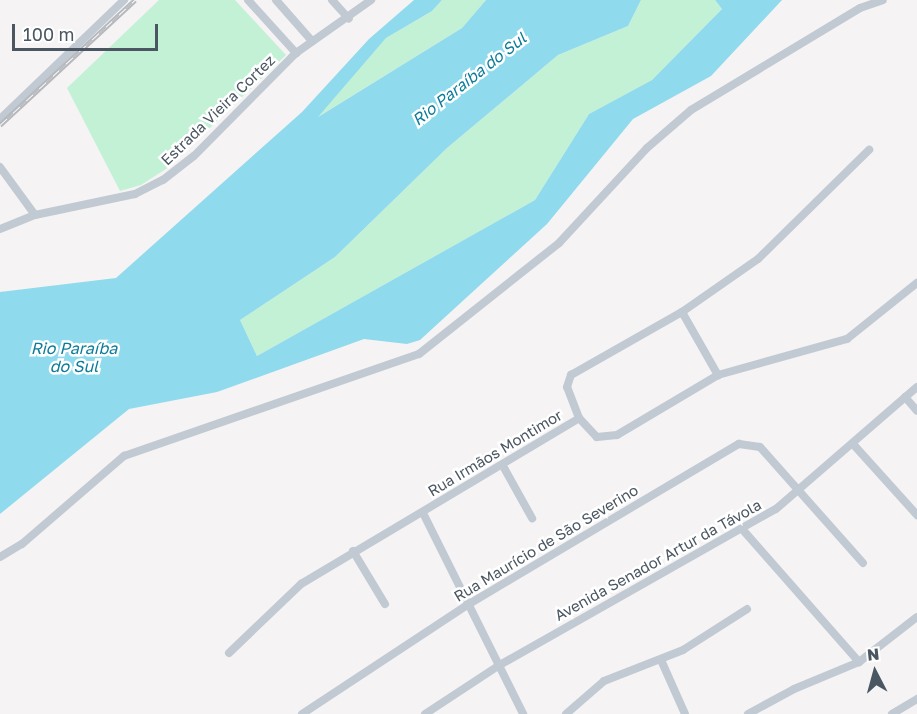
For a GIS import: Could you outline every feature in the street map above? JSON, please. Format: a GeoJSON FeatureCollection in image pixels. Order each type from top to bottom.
{"type":"FeatureCollection","features":[{"type":"Feature","properties":{"kind":"street"},"geometry":{"type":"LineString","coordinates":[[0,119],[124,0]]}},
{"type":"Feature","properties":{"kind":"street"},"geometry":{"type":"LineString","coordinates":[[248,0],[296,53]]}},
{"type":"Feature","properties":{"kind":"street"},"geometry":{"type":"LineString","coordinates":[[276,0],[312,41]]}},
{"type":"Feature","properties":{"kind":"street"},"geometry":{"type":"LineString","coordinates":[[332,0],[349,18]]}},
{"type":"Feature","properties":{"kind":"street","name":"Estrada Vieira Cortez"},"geometry":{"type":"LineString","coordinates":[[0,229],[35,215],[129,195],[163,180],[194,156],[296,53],[349,18],[371,0]]}},
{"type":"Feature","properties":{"kind":"street"},"geometry":{"type":"LineString","coordinates":[[0,557],[22,544],[131,453],[419,354],[559,243],[647,148],[691,110],[860,8],[883,0]]}},
{"type":"Feature","properties":{"kind":"street"},"geometry":{"type":"LineString","coordinates":[[579,418],[567,387],[568,378],[682,312],[785,237],[869,150]]}},
{"type":"Feature","properties":{"kind":"street"},"geometry":{"type":"LineString","coordinates":[[0,166],[35,215]]}},
{"type":"Feature","properties":{"kind":"street","name":"Rua Irmãos Montimor"},"geometry":{"type":"LineString","coordinates":[[228,653],[292,591],[352,551],[423,513],[579,418],[597,437],[616,435],[718,375],[847,339],[917,283]]}},
{"type":"Feature","properties":{"kind":"street"},"geometry":{"type":"LineString","coordinates":[[682,312],[718,375]]}},
{"type":"Feature","properties":{"kind":"street","name":"Avenida Senador Artur da Távola"},"geometry":{"type":"LineString","coordinates":[[424,714],[498,666],[744,530],[799,492],[917,387]]}},
{"type":"Feature","properties":{"kind":"street"},"geometry":{"type":"LineString","coordinates":[[905,397],[917,411]]}},
{"type":"Feature","properties":{"kind":"street","name":"Rua Maurício de São Severino"},"geometry":{"type":"LineString","coordinates":[[302,714],[469,604],[739,444],[760,447],[863,563]]}},
{"type":"Feature","properties":{"kind":"street"},"geometry":{"type":"LineString","coordinates":[[853,444],[917,515]]}},
{"type":"Feature","properties":{"kind":"street"},"geometry":{"type":"LineString","coordinates":[[503,466],[532,518]]}},
{"type":"Feature","properties":{"kind":"street"},"geometry":{"type":"LineString","coordinates":[[423,513],[523,714]]}},
{"type":"Feature","properties":{"kind":"street"},"geometry":{"type":"LineString","coordinates":[[744,530],[859,662]]}},
{"type":"Feature","properties":{"kind":"street"},"geometry":{"type":"LineString","coordinates":[[352,551],[385,604]]}},
{"type":"Feature","properties":{"kind":"street"},"geometry":{"type":"LineString","coordinates":[[566,714],[609,678],[661,660],[695,644],[747,609]]}},
{"type":"Feature","properties":{"kind":"street"},"geometry":{"type":"LineString","coordinates":[[748,714],[794,689],[859,662],[917,617]]}},
{"type":"Feature","properties":{"kind":"street"},"geometry":{"type":"LineString","coordinates":[[661,660],[685,714]]}},
{"type":"Feature","properties":{"kind":"street"},"geometry":{"type":"LineString","coordinates":[[892,714],[917,699]]}},
{"type":"Feature","properties":{"kind":"green space"},"geometry":{"type":"Polygon","coordinates":[[[159,0],[235,0],[286,55],[169,167],[141,185],[120,191],[67,88],[159,0]]]}},
{"type":"Feature","properties":{"kind":"green space"},"geometry":{"type":"Polygon","coordinates":[[[442,0],[486,0],[462,28],[316,118],[386,38],[432,11],[442,0]]]}},
{"type":"Feature","properties":{"kind":"green space"},"geometry":{"type":"Polygon","coordinates":[[[641,0],[715,0],[722,9],[652,80],[589,114],[535,200],[257,356],[240,320],[335,257],[447,148],[558,55],[628,26],[641,0]]]}},
{"type":"Feature","properties":{"kind":"water","name":"Rio Paraíba do Sul"},"geometry":{"type":"Polygon","coordinates":[[[414,0],[442,0],[432,11],[386,38],[318,117],[462,28],[486,0],[641,0],[628,26],[558,55],[447,148],[335,257],[240,320],[257,356],[535,200],[589,114],[652,80],[722,9],[715,0],[782,0],[711,76],[633,119],[547,224],[420,340],[407,344],[364,339],[217,392],[129,409],[0,514],[0,292],[116,278],[302,112],[369,39],[414,0]]]}},
{"type":"Feature","properties":{"kind":"railway"},"geometry":{"type":"LineString","coordinates":[[0,125],[135,0]]}}]}
